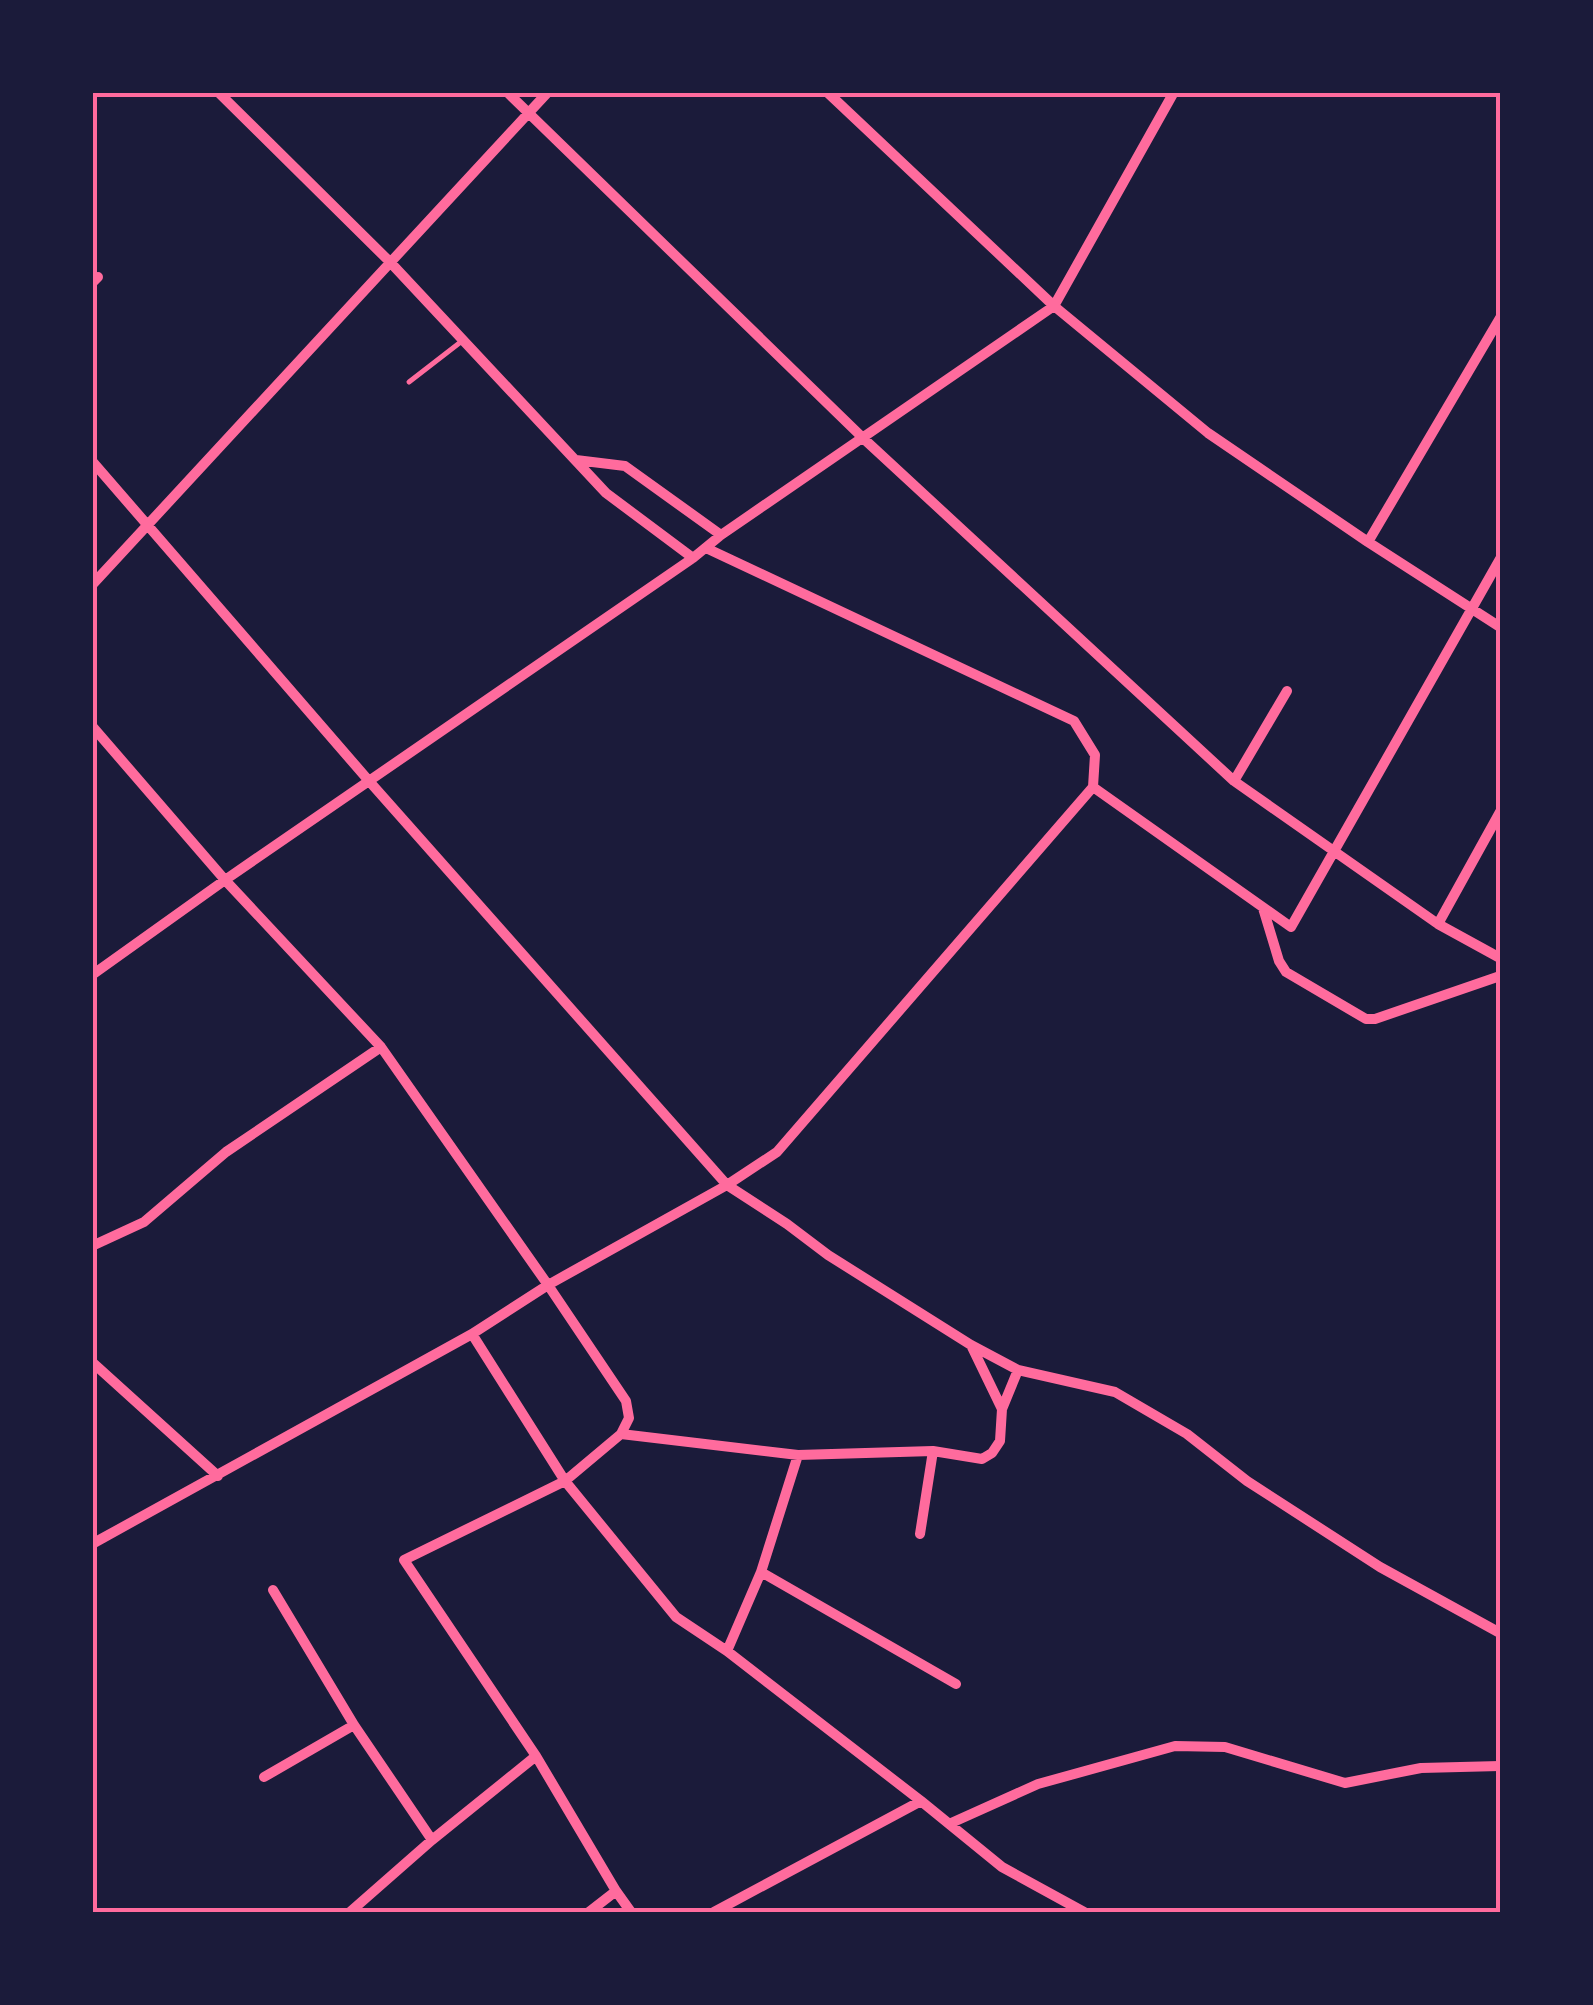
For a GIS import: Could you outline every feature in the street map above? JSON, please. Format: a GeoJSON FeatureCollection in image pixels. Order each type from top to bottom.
{"type":"FeatureCollection","features":[{"type":"Feature","properties":{"kind":"street"},"geometry":{"type":"LineString","coordinates":[[218,92],[390,262],[606,493],[693,558]]}},
{"type":"Feature","properties":{"kind":"street"},"geometry":{"type":"LineString","coordinates":[[506,92],[864,439],[1234,781],[1438,924],[1500,958]]}},
{"type":"Feature","properties":{"kind":"street"},"geometry":{"type":"LineString","coordinates":[[92,584],[548,92]]}},
{"type":"Feature","properties":{"kind":"street"},"geometry":{"type":"LineString","coordinates":[[827,92],[1054,306],[1208,434],[1500,628]]}},
{"type":"Feature","properties":{"kind":"street"},"geometry":{"type":"LineString","coordinates":[[92,975],[1054,306],[1174,92]]}},
{"type":"Feature","properties":{"kind":"street"},"geometry":{"type":"LineString","coordinates":[[1368,542],[1500,318]]}},
{"type":"Feature","properties":{"kind":"street"},"geometry":{"type":"LineString","coordinates":[[576,460],[625,466],[721,536]]}},
{"type":"Feature","properties":{"kind":"street"},"geometry":{"type":"LineString","coordinates":[[92,462],[728,1185],[828,1255],[970,1345],[1018,1370],[1114,1392],[1187,1434],[1247,1480],[1380,1567],[1500,1632]]}},
{"type":"Feature","properties":{"kind":"street"},"geometry":{"type":"LineString","coordinates":[[92,1544],[472,1334],[548,1286],[728,1185],[777,1152],[1093,787],[1095,755],[1074,721],[706,548]]}},
{"type":"Feature","properties":{"kind":"street"},"geometry":{"type":"LineString","coordinates":[[1093,787],[1291,928],[1500,560]]}},
{"type":"Feature","properties":{"kind":"street"},"geometry":{"type":"LineString","coordinates":[[1234,781],[1288,692]]}},
{"type":"Feature","properties":{"kind":"street"},"geometry":{"type":"LineString","coordinates":[[92,726],[225,880],[380,1047],[626,1401],[629,1418],[621,1434],[565,1481],[404,1560],[536,1756],[632,1912]]}},
{"type":"Feature","properties":{"kind":"street"},"geometry":{"type":"LineString","coordinates":[[1438,924],[1500,812]]}},
{"type":"Feature","properties":{"kind":"street"},"geometry":{"type":"LineString","coordinates":[[1263,908],[1286,972],[1366,1019],[1500,976]]}},
{"type":"Feature","properties":{"kind":"street"},"geometry":{"type":"LineString","coordinates":[[92,1246],[144,1222],[226,1152],[380,1047]]}},
{"type":"Feature","properties":{"kind":"street"},"geometry":{"type":"LineString","coordinates":[[472,1334],[565,1481],[676,1616],[727,1651],[1002,1867],[1084,1912]]}},
{"type":"Feature","properties":{"kind":"street"},"geometry":{"type":"LineString","coordinates":[[970,1345],[1002,1409]]}},
{"type":"Feature","properties":{"kind":"street"},"geometry":{"type":"LineString","coordinates":[[92,1362],[218,1476]]}},
{"type":"Feature","properties":{"kind":"street"},"geometry":{"type":"LineString","coordinates":[[621,1434],[798,1455],[933,1451],[982,1459],[1000,1441],[1002,1409],[1018,1370]]}},
{"type":"Feature","properties":{"kind":"street"},"geometry":{"type":"LineString","coordinates":[[920,1534],[933,1451]]}},
{"type":"Feature","properties":{"kind":"street"},"geometry":{"type":"LineString","coordinates":[[727,1651],[760,1572],[798,1455]]}},
{"type":"Feature","properties":{"kind":"street"},"geometry":{"type":"LineString","coordinates":[[760,1572],[956,1684]]}},
{"type":"Feature","properties":{"kind":"street"},"geometry":{"type":"LineString","coordinates":[[273,1590],[354,1724],[432,1840]]}},
{"type":"Feature","properties":{"kind":"street"},"geometry":{"type":"LineString","coordinates":[[264,1778],[354,1724]]}},
{"type":"Feature","properties":{"kind":"street"},"geometry":{"type":"LineString","coordinates":[[949,1824],[1038,1784],[1175,1746],[1225,1747],[1345,1783],[1421,1768],[1500,1766]]}},
{"type":"Feature","properties":{"kind":"street"},"geometry":{"type":"LineString","coordinates":[[350,1912],[536,1756]]}},
{"type":"Feature","properties":{"kind":"street"},"geometry":{"type":"LineString","coordinates":[[714,1912],[921,1801]]}},
{"type":"Feature","properties":{"kind":"street"},"geometry":{"type":"LineString","coordinates":[[588,1912],[616,1891]]}},
{"type":"Feature","properties":{"kind":"lane"},"geometry":{"type":"LineString","coordinates":[[409,382],[462,341]]}}]}
